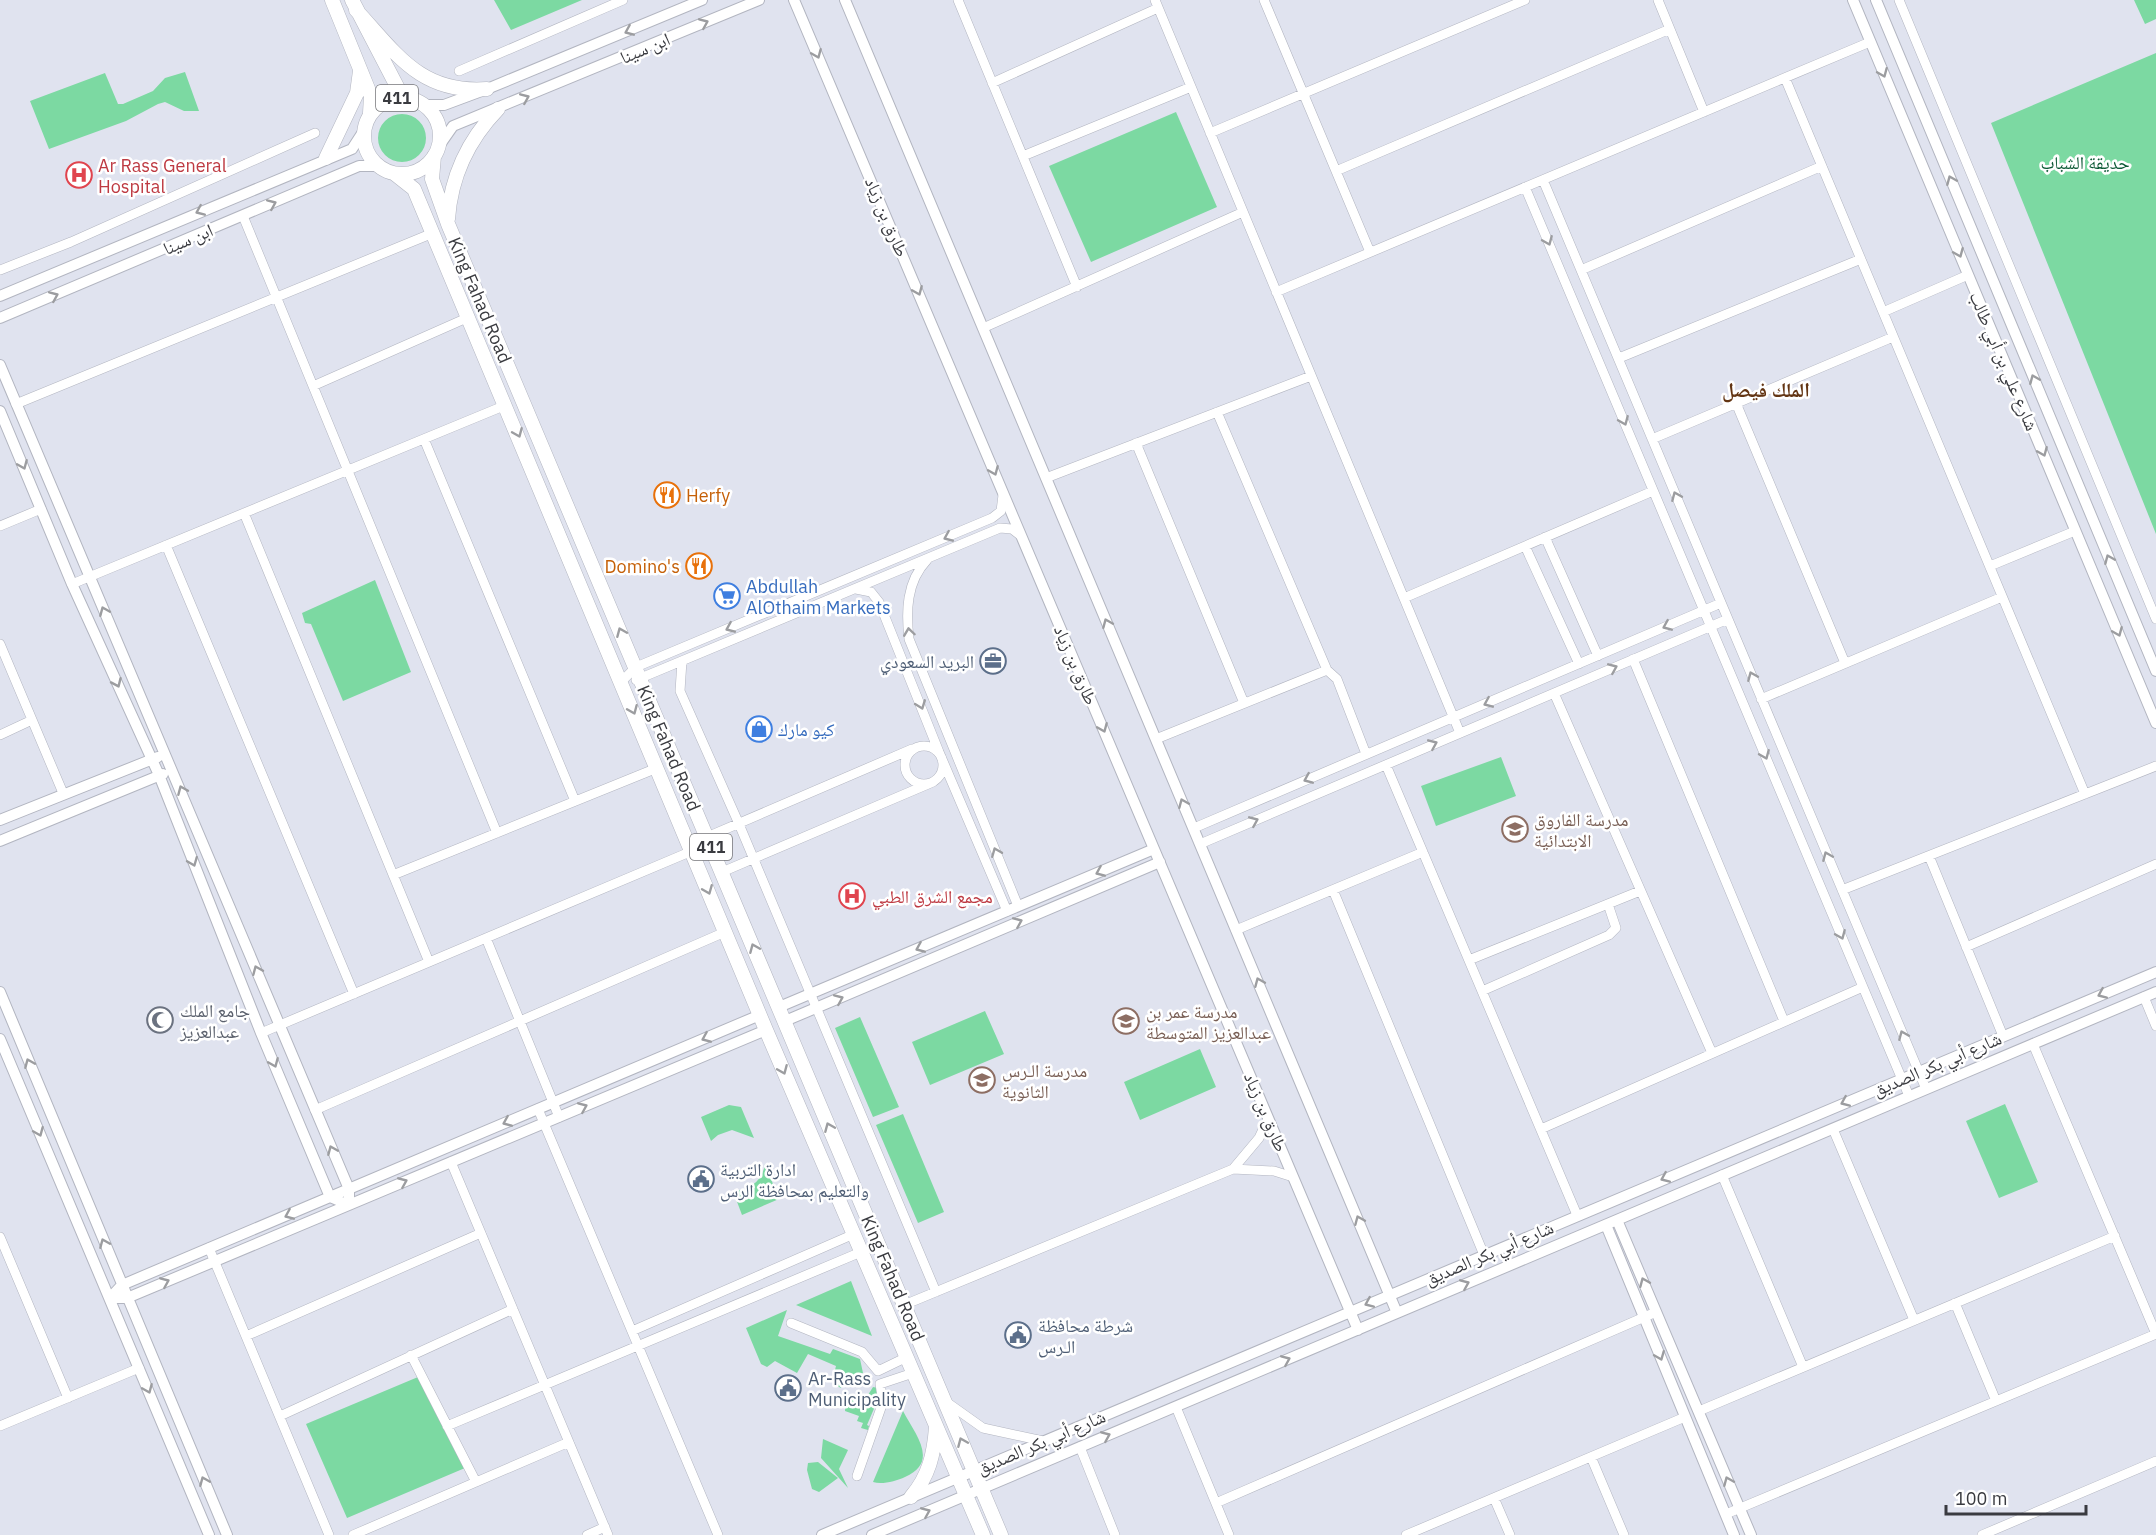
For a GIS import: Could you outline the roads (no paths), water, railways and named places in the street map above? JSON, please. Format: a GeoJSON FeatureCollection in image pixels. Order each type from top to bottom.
{"type":"FeatureCollection","features":[{"type":"Feature","properties":{"kind":"main road","name":"411"},"geometry":{"type":"LineString","coordinates":[[332,0],[360,63],[371,96],[370,113],[363,132],[369,157],[378,166],[395,174]]}},
{"type":"Feature","properties":{"kind":"main road","name":"411"},"geometry":{"type":"LineString","coordinates":[[354,5],[403,98]]}},
{"type":"Feature","properties":{"kind":"main road"},"geometry":{"type":"LineString","coordinates":[[354,5],[395,55],[425,78],[469,91],[487,89]]}},
{"type":"Feature","properties":{"kind":"main road"},"geometry":{"type":"LineString","coordinates":[[326,158],[357,93],[361,80],[360,63]]}},
{"type":"Feature","properties":{"kind":"main road","name":"411"},"geometry":{"type":"LineString","coordinates":[[370,113],[385,102],[403,98],[424,105],[438,123],[437,151]]}},
{"type":"Feature","properties":{"kind":"main road"},"geometry":{"type":"LineString","coordinates":[[448,224],[449,203],[462,159],[477,131],[498,109]]}},
{"type":"Feature","properties":{"kind":"main road"},"geometry":{"type":"LineString","coordinates":[[395,174],[418,171],[437,151]]}},
{"type":"Feature","properties":{"kind":"main road","name":"King Fahad Road"},"geometry":{"type":"LineString","coordinates":[[437,151],[432,179],[448,224],[1001,1535]]}},
{"type":"Feature","properties":{"kind":"main road","name":"King Fahad Road"},"geometry":{"type":"LineString","coordinates":[[395,174],[414,189],[470,317],[766,1030],[983,1535]]}},
{"type":"Feature","properties":{"kind":"main road"},"geometry":{"type":"LineString","coordinates":[[911,1497],[921,1486],[930,1466],[936,1425]]}},
{"type":"Feature","properties":{"kind":"street"},"geometry":{"type":"LineString","coordinates":[[459,71],[623,0]]}},
{"type":"Feature","properties":{"kind":"street","name":"ابن سينا"},"geometry":{"type":"LineString","coordinates":[[424,105],[444,105],[487,89],[702,0]]}},
{"type":"Feature","properties":{"kind":"street","name":"ابن سينا"},"geometry":{"type":"LineString","coordinates":[[437,151],[453,126],[759,0]]}},
{"type":"Feature","properties":{"kind":"street","name":"طارق بن زياد"},"geometry":{"type":"LineString","coordinates":[[794,0],[1358,1330]]}},
{"type":"Feature","properties":{"kind":"street"},"geometry":{"type":"LineString","coordinates":[[845,0],[1397,1313]]}},
{"type":"Feature","properties":{"kind":"street"},"geometry":{"type":"LineString","coordinates":[[970,0],[959,2],[1077,286]]}},
{"type":"Feature","properties":{"kind":"street"},"geometry":{"type":"LineString","coordinates":[[1264,0],[1370,252]]}},
{"type":"Feature","properties":{"kind":"street"},"geometry":{"type":"LineString","coordinates":[[1210,133],[1525,0]]}},
{"type":"Feature","properties":{"kind":"street"},"geometry":{"type":"LineString","coordinates":[[1658,0],[1704,112]]}},
{"type":"Feature","properties":{"kind":"street","name":"شارع علي بن أبي طالب"},"geometry":{"type":"LineString","coordinates":[[1853,0],[2156,723]]}},
{"type":"Feature","properties":{"kind":"street","name":"شارع علي بن أبي طالب"},"geometry":{"type":"LineString","coordinates":[[1876,0],[2156,671]]}},
{"type":"Feature","properties":{"kind":"street"},"geometry":{"type":"LineString","coordinates":[[1899,0],[2156,619]]}},
{"type":"Feature","properties":{"kind":"street"},"geometry":{"type":"LineString","coordinates":[[992,82],[1156,4],[1460,733]]}},
{"type":"Feature","properties":{"kind":"street"},"geometry":{"type":"LineString","coordinates":[[1336,171],[1670,28]]}},
{"type":"Feature","properties":{"kind":"street"},"geometry":{"type":"LineString","coordinates":[[1276,292],[1870,42]]}},
{"type":"Feature","properties":{"kind":"street"},"geometry":{"type":"LineString","coordinates":[[1785,78],[2085,794]]}},
{"type":"Feature","properties":{"kind":"street"},"geometry":{"type":"LineString","coordinates":[[1023,156],[1191,87]]}},
{"type":"Feature","properties":{"kind":"street","name":"ابن سينا"},"geometry":{"type":"LineString","coordinates":[[0,296],[352,149],[363,132]]}},
{"type":"Feature","properties":{"kind":"street"},"geometry":{"type":"LineString","coordinates":[[0,270],[71,242],[315,133]]}},
{"type":"Feature","properties":{"kind":"street","name":"ابن سينا"},"geometry":{"type":"LineString","coordinates":[[0,318],[359,166],[378,166]]}},
{"type":"Feature","properties":{"kind":"street"},"geometry":{"type":"LineString","coordinates":[[1581,270],[1822,166]]}},
{"type":"Feature","properties":{"kind":"street"},"geometry":{"type":"LineString","coordinates":[[1543,180],[1926,1089]]}},
{"type":"Feature","properties":{"kind":"street"},"geometry":{"type":"LineString","coordinates":[[1525,187],[1909,1096]]}},
{"type":"Feature","properties":{"kind":"street"},"geometry":{"type":"LineString","coordinates":[[983,328],[1243,212]]}},
{"type":"Feature","properties":{"kind":"street"},"geometry":{"type":"LineString","coordinates":[[243,216],[497,833]]}},
{"type":"Feature","properties":{"kind":"street"},"geometry":{"type":"LineString","coordinates":[[16,404],[277,299],[433,233]]}},
{"type":"Feature","properties":{"kind":"street"},"geometry":{"type":"LineString","coordinates":[[1619,358],[1861,259]]}},
{"type":"Feature","properties":{"kind":"street"},"geometry":{"type":"LineString","coordinates":[[1883,312],[1968,275]]}},
{"type":"Feature","properties":{"kind":"street"},"geometry":{"type":"LineString","coordinates":[[313,386],[470,317]]}},
{"type":"Feature","properties":{"kind":"street"},"geometry":{"type":"LineString","coordinates":[[1652,439],[1893,337]]}},
{"type":"Feature","properties":{"kind":"street"},"geometry":{"type":"LineString","coordinates":[[0,365],[349,1189],[349,1205]]}},
{"type":"Feature","properties":{"kind":"street"},"geometry":{"type":"LineString","coordinates":[[1046,478],[1311,376]]}},
{"type":"Feature","properties":{"kind":"street"},"geometry":{"type":"LineString","coordinates":[[1736,403],[1845,663]]}},
{"type":"Feature","properties":{"kind":"street"},"geometry":{"type":"LineString","coordinates":[[72,584],[506,405]]}},
{"type":"Feature","properties":{"kind":"street"},"geometry":{"type":"LineString","coordinates":[[0,411],[72,584],[159,775],[261,1033],[330,1197],[349,1205]]}},
{"type":"Feature","properties":{"kind":"street"},"geometry":{"type":"LineString","coordinates":[[1217,412],[1327,670],[1337,679],[1366,754]]}},
{"type":"Feature","properties":{"kind":"street"},"geometry":{"type":"LineString","coordinates":[[424,439],[575,801]]}},
{"type":"Feature","properties":{"kind":"street"},"geometry":{"type":"LineString","coordinates":[[1136,443],[1244,703]]}},
{"type":"Feature","properties":{"kind":"street"},"geometry":{"type":"LineString","coordinates":[[621,682],[992,519],[1001,511],[1003,491]]}},
{"type":"Feature","properties":{"kind":"street"},"geometry":{"type":"LineString","coordinates":[[1404,598],[1653,491]]}},
{"type":"Feature","properties":{"kind":"street"},"geometry":{"type":"LineString","coordinates":[[0,526],[41,509]]}},
{"type":"Feature","properties":{"kind":"street"},"geometry":{"type":"LineString","coordinates":[[244,513],[429,962]]}},
{"type":"Feature","properties":{"kind":"street"},"geometry":{"type":"LineString","coordinates":[[638,673],[682,662],[1000,528],[1012,529],[1022,536]]}},
{"type":"Feature","properties":{"kind":"street"},"geometry":{"type":"LineString","coordinates":[[1989,567],[2076,531]]}},
{"type":"Feature","properties":{"kind":"street"},"geometry":{"type":"LineString","coordinates":[[1545,537],[1598,656]]}},
{"type":"Feature","properties":{"kind":"street"},"geometry":{"type":"LineString","coordinates":[[166,545],[354,994]]}},
{"type":"Feature","properties":{"kind":"street"},"geometry":{"type":"LineString","coordinates":[[1525,546],[1579,664]]}},
{"type":"Feature","properties":{"kind":"street"},"geometry":{"type":"LineString","coordinates":[[929,557],[915,575],[911,590],[907,607],[909,639],[1018,906]]}},
{"type":"Feature","properties":{"kind":"street"},"geometry":{"type":"LineString","coordinates":[[853,589],[871,592],[879,602],[941,757],[1007,911]]}},
{"type":"Feature","properties":{"kind":"street"},"geometry":{"type":"LineString","coordinates":[[1761,699],[2002,597]]}},
{"type":"Feature","properties":{"kind":"street"},"geometry":{"type":"LineString","coordinates":[[1194,828],[1721,603]]}},
{"type":"Feature","properties":{"kind":"street"},"geometry":{"type":"LineString","coordinates":[[1200,844],[1728,619]]}},
{"type":"Feature","properties":{"kind":"street"},"geometry":{"type":"LineString","coordinates":[[0,644],[63,793]]}},
{"type":"Feature","properties":{"kind":"street"},"geometry":{"type":"LineString","coordinates":[[1633,659],[1784,1022]]}},
{"type":"Feature","properties":{"kind":"street"},"geometry":{"type":"LineString","coordinates":[[682,662],[680,691],[739,824],[936,1292]]}},
{"type":"Feature","properties":{"kind":"street"},"geometry":{"type":"LineString","coordinates":[[1156,739],[1327,670]]}},
{"type":"Feature","properties":{"kind":"street"},"geometry":{"type":"LineString","coordinates":[[1554,693],[1712,1053]]}},
{"type":"Feature","properties":{"kind":"street"},"geometry":{"type":"LineString","coordinates":[[0,735],[32,720]]}},
{"type":"Feature","properties":{"kind":"street"},"geometry":{"type":"LineString","coordinates":[[722,872],[933,782],[949,737]]}},
{"type":"Feature","properties":{"kind":"street"},"geometry":{"type":"LineString","coordinates":[[707,837],[912,749],[924,746],[962,769]]}},
{"type":"Feature","properties":{"kind":"street"},"geometry":{"type":"LineString","coordinates":[[912,749],[904,766],[909,778],[920,784],[933,782]]}},
{"type":"Feature","properties":{"kind":"street"},"geometry":{"type":"LineString","coordinates":[[0,820],[63,793],[166,754]]}},
{"type":"Feature","properties":{"kind":"street"},"geometry":{"type":"LineString","coordinates":[[1386,765],[1577,1215]]}},
{"type":"Feature","properties":{"kind":"street"},"geometry":{"type":"LineString","coordinates":[[1842,890],[2156,766]]}},
{"type":"Feature","properties":{"kind":"street"},"geometry":{"type":"LineString","coordinates":[[393,875],[657,768]]}},
{"type":"Feature","properties":{"kind":"street"},"geometry":{"type":"LineString","coordinates":[[0,841],[173,770]]}},
{"type":"Feature","properties":{"kind":"street"},"geometry":{"type":"LineString","coordinates":[[779,1007],[1154,849]]}},
{"type":"Feature","properties":{"kind":"street"},"geometry":{"type":"LineString","coordinates":[[261,1033],[692,851]]}},
{"type":"Feature","properties":{"kind":"street"},"geometry":{"type":"LineString","coordinates":[[1236,930],[1423,852]]}},
{"type":"Feature","properties":{"kind":"street"},"geometry":{"type":"LineString","coordinates":[[1929,856],[2003,1036]]}},
{"type":"Feature","properties":{"kind":"street"},"geometry":{"type":"LineString","coordinates":[[785,1022],[1160,862]]}},
{"type":"Feature","properties":{"kind":"street"},"geometry":{"type":"LineString","coordinates":[[1966,947],[2156,864]]}},
{"type":"Feature","properties":{"kind":"street"},"geometry":{"type":"LineString","coordinates":[[1333,890],[1484,1255]]}},
{"type":"Feature","properties":{"kind":"street"},"geometry":{"type":"LineString","coordinates":[[1469,960],[1640,891]]}},
{"type":"Feature","properties":{"kind":"street"},"geometry":{"type":"LineString","coordinates":[[1482,991],[1609,935],[1616,928],[1616,921],[1608,904]]}},
{"type":"Feature","properties":{"kind":"street"},"geometry":{"type":"LineString","coordinates":[[315,1110],[725,932]]}},
{"type":"Feature","properties":{"kind":"street"},"geometry":{"type":"LineString","coordinates":[[486,939],[559,1117]]}},
{"type":"Feature","properties":{"kind":"street","name":"شارع أبي بكر الصديق"},"geometry":{"type":"LineString","coordinates":[[822,1535],[2156,972]]}},
{"type":"Feature","properties":{"kind":"street"},"geometry":{"type":"LineString","coordinates":[[1541,1129],[1863,987]]}},
{"type":"Feature","properties":{"kind":"street"},"geometry":{"type":"LineString","coordinates":[[0,992],[227,1535]]}},
{"type":"Feature","properties":{"kind":"street","name":"شارع أبي بكر الصديق"},"geometry":{"type":"LineString","coordinates":[[872,1535],[2156,992]]}},
{"type":"Feature","properties":{"kind":"street"},"geometry":{"type":"LineString","coordinates":[[2144,997],[2156,1026]]}},
{"type":"Feature","properties":{"kind":"street"},"geometry":{"type":"LineString","coordinates":[[110,1298],[122,1286],[760,1015]]}},
{"type":"Feature","properties":{"kind":"street"},"geometry":{"type":"LineString","coordinates":[[110,1298],[127,1298],[766,1030]]}},
{"type":"Feature","properties":{"kind":"street"},"geometry":{"type":"LineString","coordinates":[[0,1039],[209,1535]]}},
{"type":"Feature","properties":{"kind":"street"},"geometry":{"type":"LineString","coordinates":[[1725,1514],[2156,1334],[2033,1044]]}},
{"type":"Feature","properties":{"kind":"street"},"geometry":{"type":"LineString","coordinates":[[538,1109],[718,1535]]}},
{"type":"Feature","properties":{"kind":"street"},"geometry":{"type":"LineString","coordinates":[[1233,1169],[1259,1138],[1268,1119]]}},
{"type":"Feature","properties":{"kind":"street"},"geometry":{"type":"LineString","coordinates":[[1833,1129],[1914,1320]]}},
{"type":"Feature","properties":{"kind":"street"},"geometry":{"type":"LineString","coordinates":[[451,1162],[607,1531],[587,1535]]}},
{"type":"Feature","properties":{"kind":"street"},"geometry":{"type":"LineString","coordinates":[[904,1305],[1233,1169],[1274,1171],[1293,1177]]}},
{"type":"Feature","properties":{"kind":"street"},"geometry":{"type":"LineString","coordinates":[[1722,1175],[1803,1367]]}},
{"type":"Feature","properties":{"kind":"street"},"geometry":{"type":"LineString","coordinates":[[1617,1220],[1751,1535]]}},
{"type":"Feature","properties":{"kind":"street"},"geometry":{"type":"LineString","coordinates":[[1606,1225],[1734,1535]]}},
{"type":"Feature","properties":{"kind":"street"},"geometry":{"type":"LineString","coordinates":[[246,1336],[481,1233]]}},
{"type":"Feature","properties":{"kind":"street"},"geometry":{"type":"LineString","coordinates":[[632,1331],[854,1234]]}},
{"type":"Feature","properties":{"kind":"street"},"geometry":{"type":"LineString","coordinates":[[1699,1411],[2115,1236]]}},
{"type":"Feature","properties":{"kind":"street"},"geometry":{"type":"LineString","coordinates":[[0,1237],[68,1398]]}},
{"type":"Feature","properties":{"kind":"street"},"geometry":{"type":"LineString","coordinates":[[210,1248],[329,1535]]}},
{"type":"Feature","properties":{"kind":"street"},"geometry":{"type":"LineString","coordinates":[[447,1426],[861,1252]]}},
{"type":"Feature","properties":{"kind":"street"},"geometry":{"type":"LineString","coordinates":[[1955,1303],[1996,1401]]}},
{"type":"Feature","properties":{"kind":"street"},"geometry":{"type":"LineString","coordinates":[[280,1416],[513,1309]]}},
{"type":"Feature","properties":{"kind":"street"},"geometry":{"type":"LineString","coordinates":[[1216,1503],[1656,1312]]}},
{"type":"Feature","properties":{"kind":"street"},"geometry":{"type":"LineString","coordinates":[[791,1323],[862,1352],[878,1371],[884,1402],[857,1476]]}},
{"type":"Feature","properties":{"kind":"street"},"geometry":{"type":"LineString","coordinates":[[411,1355],[476,1482]]}},
{"type":"Feature","properties":{"kind":"street"},"geometry":{"type":"LineString","coordinates":[[878,1371],[907,1357]]}},
{"type":"Feature","properties":{"kind":"street"},"geometry":{"type":"LineString","coordinates":[[0,1426],[139,1368]]}},
{"type":"Feature","properties":{"kind":"street"},"geometry":{"type":"LineString","coordinates":[[880,1384],[913,1373]]}},
{"type":"Feature","properties":{"kind":"street"},"geometry":{"type":"LineString","coordinates":[[945,1401],[983,1428],[1043,1441]]}},
{"type":"Feature","properties":{"kind":"street"},"geometry":{"type":"LineString","coordinates":[[1176,1407],[1229,1535]]}},
{"type":"Feature","properties":{"kind":"street"},"geometry":{"type":"LineString","coordinates":[[1406,1535],[1685,1417]]}},
{"type":"Feature","properties":{"kind":"street"},"geometry":{"type":"LineString","coordinates":[[353,1535],[569,1442]]}},
{"type":"Feature","properties":{"kind":"street"},"geometry":{"type":"LineString","coordinates":[[1080,1447],[1115,1535]]}},
{"type":"Feature","properties":{"kind":"street"},"geometry":{"type":"LineString","coordinates":[[1591,1457],[1624,1535]]}},
{"type":"Feature","properties":{"kind":"street"},"geometry":{"type":"LineString","coordinates":[[1982,1535],[2156,1461]]}},
{"type":"Feature","properties":{"kind":"street"},"geometry":{"type":"LineString","coordinates":[[1494,1498],[1510,1535]]}},
{"type":"Feature","properties":{"kind":"street"},"geometry":{"type":"LineString","coordinates":[[883,1535],[892,1527]]}},
{"type":"Feature","properties":{"kind":"place","name":"Ar Rass General Hospital"},"geometry":{"type":"Point","coordinates":[79,175]}},
{"type":"Feature","properties":{"kind":"place","name":"Herfy"},"geometry":{"type":"Point","coordinates":[667,495]}},
{"type":"Feature","properties":{"kind":"place","name":"Domino's"},"geometry":{"type":"Point","coordinates":[699,566]}},
{"type":"Feature","properties":{"kind":"place","name":"Abdullah AlOthaim Markets"},"geometry":{"type":"Point","coordinates":[727,596]}},
{"type":"Feature","properties":{"kind":"place","name":"البريد السعودي"},"geometry":{"type":"Point","coordinates":[993,661]}},
{"type":"Feature","properties":{"kind":"place","name":"كيو مارك"},"geometry":{"type":"Point","coordinates":[759,729]}},
{"type":"Feature","properties":{"kind":"place","name":"مدرسة الفاروق الابتدائية"},"geometry":{"type":"Point","coordinates":[1515,829]}},
{"type":"Feature","properties":{"kind":"place","name":"مجمع الشرق الطبي"},"geometry":{"type":"Point","coordinates":[852,896]}},
{"type":"Feature","properties":{"kind":"place","name":"جامع الملك عبدالعزيز"},"geometry":{"type":"Point","coordinates":[160,1020]}},
{"type":"Feature","properties":{"kind":"place","name":"مدرسة عمر بن عبدالعزيز المتوسطة"},"geometry":{"type":"Point","coordinates":[1126,1021]}},
{"type":"Feature","properties":{"kind":"place","name":"مدرسة الـرس الثانوية"},"geometry":{"type":"Point","coordinates":[982,1080]}},
{"type":"Feature","properties":{"kind":"place","name":"ادارة التربية والتعليم بمحافظة الرس"},"geometry":{"type":"Point","coordinates":[701,1179]}},
{"type":"Feature","properties":{"kind":"place","name":"شرطة محافظة الـرس"},"geometry":{"type":"Point","coordinates":[1018,1335]}},
{"type":"Feature","properties":{"kind":"place","name":"Ar-Rass Municipality"},"geometry":{"type":"Point","coordinates":[788,1388]}},
{"type":"Feature","properties":{"kind":"district","name":"الملك فيصل"},"geometry":{"type":"Point","coordinates":[1766,389]}},
{"type":"Feature","properties":{"kind":"park label","name":"حديقة الشباب"},"geometry":{"type":"Point","coordinates":[2085,162]}}]}
